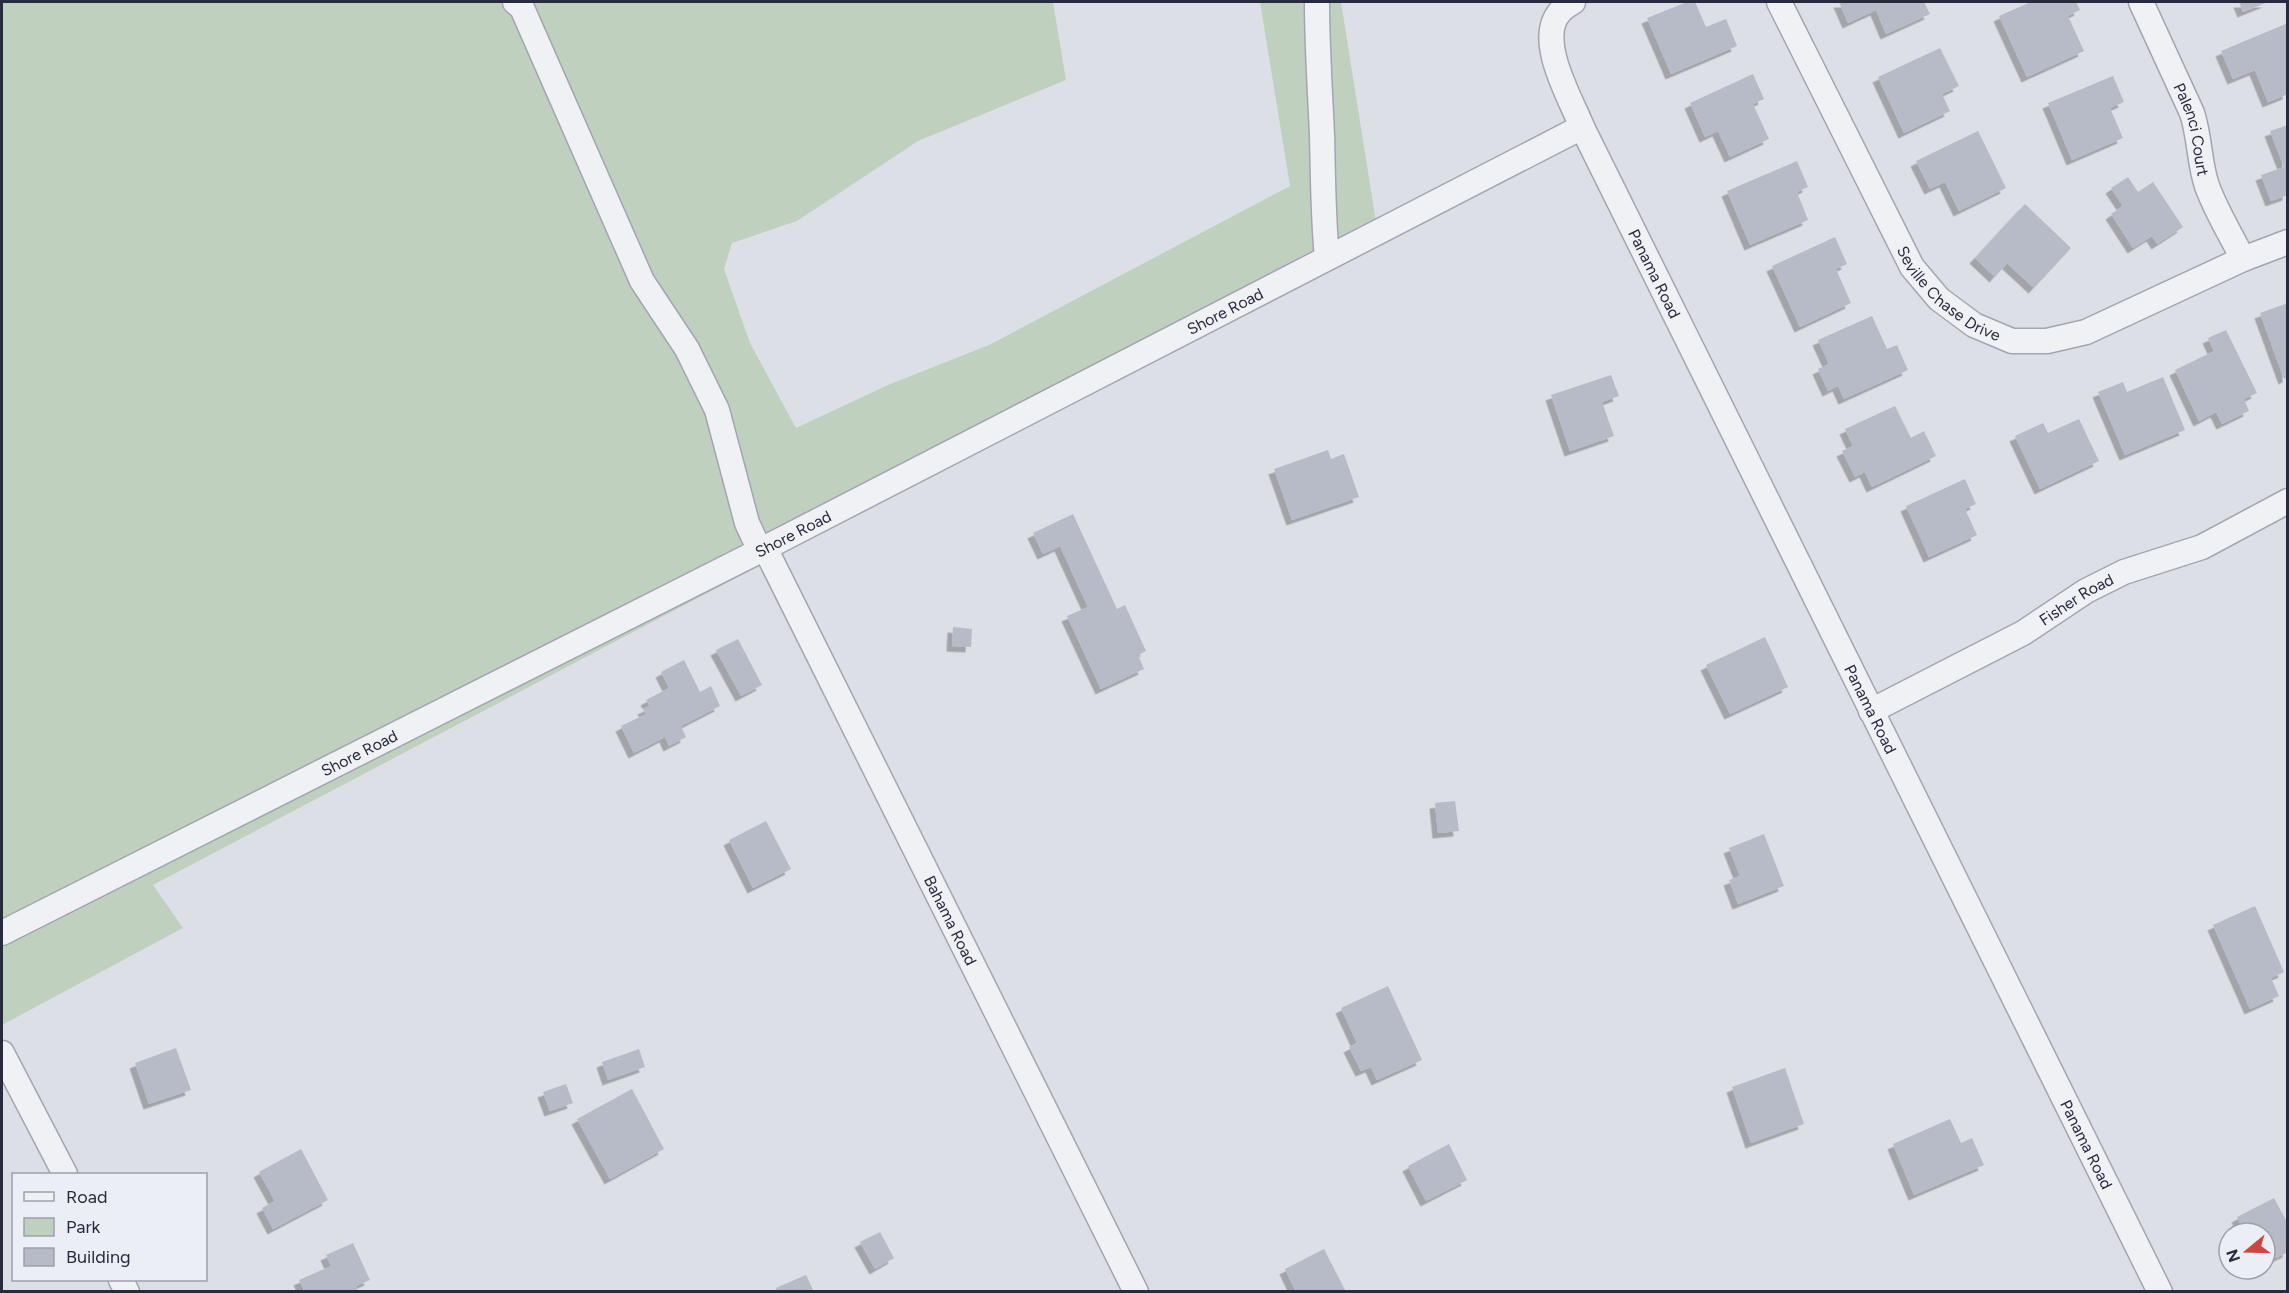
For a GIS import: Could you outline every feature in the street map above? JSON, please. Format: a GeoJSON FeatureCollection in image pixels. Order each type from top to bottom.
{"type":"FeatureCollection","features":[{"type":"Feature","properties":{"kind":"street","name":"Bahama Road"},"geometry":{"type":"LineString","coordinates":[[515,2],[522,8],[642,281],[687,349],[717,410],[747,523],[763,549],[1136,1292]]}},
{"type":"Feature","properties":{"kind":"street"},"geometry":{"type":"LineString","coordinates":[[1317,2],[1317,54],[1327,258]]}},
{"type":"Feature","properties":{"kind":"street"},"geometry":{"type":"LineString","coordinates":[[1573,2],[1558,14],[1551,32],[1551,46],[1555,63],[1582,127]]}},
{"type":"Feature","properties":{"kind":"street","name":"Seville Chase Drive"},"geometry":{"type":"LineString","coordinates":[[1779,2],[1912,267],[1939,299],[1974,325],[2012,341],[2047,341],[2086,332],[2243,259],[2288,242]]}},
{"type":"Feature","properties":{"kind":"street","name":"Palenci Court"},"geometry":{"type":"LineString","coordinates":[[2141,2],[2192,113],[2198,131],[2207,187],[2243,259]]}},
{"type":"Feature","properties":{"kind":"street","name":"Shore Road"},"geometry":{"type":"LineString","coordinates":[[2,933],[763,549],[1582,127]]}},
{"type":"Feature","properties":{"kind":"street","name":"Panama Road"},"geometry":{"type":"LineString","coordinates":[[1582,127],[2160,1292]]}},
{"type":"Feature","properties":{"kind":"street","name":"Fisher Road"},"geometry":{"type":"LineString","coordinates":[[1871,711],[2023,633],[2086,591],[2124,572],[2202,547],[2288,501]]}},
{"type":"Feature","properties":{"kind":"street"},"geometry":{"type":"LineString","coordinates":[[2,1053],[64,1173]]}},
{"type":"Feature","properties":{"kind":"green space"},"geometry":{"type":"Polygon","coordinates":[[[2,2],[1053,2],[1066,80],[918,141],[797,221],[732,243],[724,269],[750,343],[796,428],[888,385],[989,345],[1290,186],[1260,2],[1341,2],[1376,222],[747,546],[2,921],[2,2]]]}},
{"type":"Feature","properties":{"kind":"green space"},"geometry":{"type":"Polygon","coordinates":[[[750,567],[751,570],[153,885],[183,928],[2,1025],[2,945],[750,567]]]}},
{"type":"Feature","properties":{"kind":"building"},"geometry":{"type":"Polygon","coordinates":[[[1687,2],[1695,2],[1706,27],[1726,19],[1737,46],[1671,74],[1647,18],[1687,2]]]}},
{"type":"Feature","properties":{"kind":"building"},"geometry":{"type":"Polygon","coordinates":[[[1839,2],[1924,2],[1930,14],[1886,34],[1876,10],[1848,23],[1839,2]]]}},
{"type":"Feature","properties":{"kind":"building"},"geometry":{"type":"Polygon","coordinates":[[[2031,2],[2076,2],[2080,10],[2068,16],[2084,51],[2027,77],[1999,16],[2031,2]]]}},
{"type":"Feature","properties":{"kind":"building"},"geometry":{"type":"Polygon","coordinates":[[[2239,2],[2268,2],[2243,12],[2239,2]]]}},
{"type":"Feature","properties":{"kind":"building"},"geometry":{"type":"Polygon","coordinates":[[[2288,23],[2288,94],[2268,102],[2255,70],[2233,79],[2221,51],[2288,23]]]}},
{"type":"Feature","properties":{"kind":"building"},"geometry":{"type":"Polygon","coordinates":[[[1940,48],[1959,86],[1942,94],[1950,111],[1904,133],[1878,77],[1940,48]]]}},
{"type":"Feature","properties":{"kind":"building"},"geometry":{"type":"Polygon","coordinates":[[[1753,74],[1764,99],[1753,104],[1769,139],[1730,157],[1718,131],[1705,137],[1690,103],[1753,74]]]}},
{"type":"Feature","properties":{"kind":"building"},"geometry":{"type":"Polygon","coordinates":[[[2113,76],[2124,102],[2110,108],[2123,138],[2072,160],[2048,103],[2113,76]]]}},
{"type":"Feature","properties":{"kind":"building"},"geometry":{"type":"Polygon","coordinates":[[[2288,125],[2288,195],[2271,201],[2261,175],[2284,167],[2270,131],[2288,125]]]}},
{"type":"Feature","properties":{"kind":"building"},"geometry":{"type":"Polygon","coordinates":[[[1978,131],[2006,188],[1959,211],[1945,182],[1930,189],[1916,161],[1978,131]]]}},
{"type":"Feature","properties":{"kind":"building"},"geometry":{"type":"Polygon","coordinates":[[[1797,161],[1808,187],[1797,192],[1808,220],[1750,245],[1727,191],[1797,161]]]}},
{"type":"Feature","properties":{"kind":"building"},"geometry":{"type":"Polygon","coordinates":[[[2128,177],[2138,192],[2153,182],[2183,227],[2157,244],[2152,236],[2133,248],[2111,214],[2123,206],[2111,188],[2128,177]]]}},
{"type":"Feature","properties":{"kind":"building"},"geometry":{"type":"Polygon","coordinates":[[[2025,204],[2071,248],[2034,288],[2007,263],[1995,277],[1975,258],[2025,204]]]}},
{"type":"Feature","properties":{"kind":"building"},"geometry":{"type":"Polygon","coordinates":[[[1835,237],[1847,264],[1836,269],[1851,303],[1800,327],[1772,266],[1835,237]]]}},
{"type":"Feature","properties":{"kind":"building"},"geometry":{"type":"Polygon","coordinates":[[[2288,303],[2288,377],[2284,379],[2260,313],[2288,303]]]}},
{"type":"Feature","properties":{"kind":"building"},"geometry":{"type":"Polygon","coordinates":[[[1872,316],[1887,349],[1897,345],[1908,370],[1844,399],[1838,386],[1828,391],[1818,369],[1829,364],[1818,340],[1872,316]]]}},
{"type":"Feature","properties":{"kind":"building"},"geometry":{"type":"Polygon","coordinates":[[[2226,330],[2257,393],[2244,399],[2249,411],[2222,424],[2216,412],[2199,421],[2175,370],[2214,351],[2208,338],[2226,330]]]}},
{"type":"Feature","properties":{"kind":"building"},"geometry":{"type":"Polygon","coordinates":[[[1611,375],[1619,396],[1602,402],[1614,436],[1570,451],[1551,395],[1611,375]]]}},
{"type":"Feature","properties":{"kind":"building"},"geometry":{"type":"Polygon","coordinates":[[[2163,377],[2185,430],[2125,455],[2098,392],[2123,382],[2127,392],[2163,377]]]}},
{"type":"Feature","properties":{"kind":"building"},"geometry":{"type":"Polygon","coordinates":[[[1895,406],[1911,438],[1924,431],[1936,456],[1872,487],[1865,472],[1855,477],[1842,451],[1853,446],[1845,429],[1895,406]]]}},
{"type":"Feature","properties":{"kind":"building"},"geometry":{"type":"Polygon","coordinates":[[[2079,419],[2099,461],[2040,489],[2015,436],[2043,423],[2048,433],[2079,419]]]}},
{"type":"Feature","properties":{"kind":"building"},"geometry":{"type":"Polygon","coordinates":[[[1328,450],[1331,459],[1344,454],[1359,497],[1292,520],[1274,469],[1328,450]]]}},
{"type":"Feature","properties":{"kind":"building"},"geometry":{"type":"Polygon","coordinates":[[[1965,479],[1976,504],[1965,509],[1977,535],[1929,557],[1906,506],[1965,479]]]}},
{"type":"Feature","properties":{"kind":"building"},"geometry":{"type":"Polygon","coordinates":[[[1073,514],[1117,609],[1125,605],[1146,651],[1138,655],[1144,669],[1101,689],[1067,616],[1088,607],[1060,546],[1043,554],[1033,533],[1073,514]]]}},
{"type":"Feature","properties":{"kind":"building"},"geometry":{"type":"Polygon","coordinates":[[[953,627],[972,629],[971,647],[952,646],[953,627]]]}},
{"type":"Feature","properties":{"kind":"building"},"geometry":{"type":"Polygon","coordinates":[[[1765,637],[1788,687],[1730,714],[1706,665],[1765,637]]]}},
{"type":"Feature","properties":{"kind":"building"},"geometry":{"type":"Polygon","coordinates":[[[738,639],[762,685],[741,696],[716,650],[738,639]]]}},
{"type":"Feature","properties":{"kind":"building"},"geometry":{"type":"Polygon","coordinates":[[[684,660],[700,692],[711,686],[720,706],[681,726],[686,737],[669,746],[665,737],[634,753],[621,726],[646,714],[643,709],[650,706],[646,700],[669,688],[661,672],[684,660]]]}},
{"type":"Feature","properties":{"kind":"building"},"geometry":{"type":"Polygon","coordinates":[[[1455,801],[1459,831],[1438,833],[1435,803],[1455,801]]]}},
{"type":"Feature","properties":{"kind":"building"},"geometry":{"type":"Polygon","coordinates":[[[766,821],[791,869],[753,888],[729,840],[766,821]]]}},
{"type":"Feature","properties":{"kind":"building"},"geometry":{"type":"Polygon","coordinates":[[[1764,834],[1784,886],[1738,904],[1729,880],[1740,876],[1729,848],[1764,834]]]}},
{"type":"Feature","properties":{"kind":"building"},"geometry":{"type":"Polygon","coordinates":[[[2255,906],[2284,972],[2271,978],[2279,996],[2250,1009],[2213,925],[2255,906]]]}},
{"type":"Feature","properties":{"kind":"building"},"geometry":{"type":"Polygon","coordinates":[[[1388,986],[1422,1060],[1377,1080],[1371,1067],[1361,1071],[1349,1047],[1357,1043],[1341,1008],[1388,986]]]}},
{"type":"Feature","properties":{"kind":"building"},"geometry":{"type":"Polygon","coordinates":[[[176,1048],[191,1090],[149,1104],[135,1063],[176,1048]]]}},
{"type":"Feature","properties":{"kind":"building"},"geometry":{"type":"Polygon","coordinates":[[[639,1049],[645,1067],[608,1080],[602,1062],[639,1049]]]}},
{"type":"Feature","properties":{"kind":"building"},"geometry":{"type":"Polygon","coordinates":[[[1785,1068],[1804,1124],[1751,1143],[1732,1087],[1785,1068]]]}},
{"type":"Feature","properties":{"kind":"building"},"geometry":{"type":"Polygon","coordinates":[[[566,1084],[573,1103],[550,1111],[543,1092],[566,1084]]]}},
{"type":"Feature","properties":{"kind":"building"},"geometry":{"type":"Polygon","coordinates":[[[632,1089],[664,1149],[610,1179],[577,1119],[632,1089]]]}},
{"type":"Feature","properties":{"kind":"building"},"geometry":{"type":"Polygon","coordinates":[[[1950,1119],[1961,1143],[1972,1138],[1984,1165],[1914,1195],[1893,1144],[1950,1119]]]}},
{"type":"Feature","properties":{"kind":"building"},"geometry":{"type":"Polygon","coordinates":[[[1449,1144],[1467,1180],[1426,1201],[1408,1166],[1449,1144]]]}},
{"type":"Feature","properties":{"kind":"building"},"geometry":{"type":"Polygon","coordinates":[[[301,1149],[328,1200],[273,1229],[262,1208],[275,1201],[259,1172],[301,1149]]]}},
{"type":"Feature","properties":{"kind":"building"},"geometry":{"type":"Polygon","coordinates":[[[2274,1198],[2288,1224],[2288,1252],[2277,1257],[2277,1221],[2239,1221],[2237,1217],[2274,1198]]]}},
{"type":"Feature","properties":{"kind":"building"},"geometry":{"type":"Polygon","coordinates":[[[880,1232],[894,1258],[875,1269],[860,1242],[880,1232]]]}},
{"type":"Feature","properties":{"kind":"building"},"geometry":{"type":"Polygon","coordinates":[[[353,1243],[370,1280],[356,1286],[359,1292],[305,1292],[299,1280],[331,1266],[326,1255],[353,1243]]]}},
{"type":"Feature","properties":{"kind":"building"},"geometry":{"type":"Polygon","coordinates":[[[1324,1249],[1346,1292],[1296,1292],[1285,1269],[1324,1249]]]}},
{"type":"Feature","properties":{"kind":"building"},"geometry":{"type":"Polygon","coordinates":[[[806,1275],[814,1292],[777,1292],[776,1288],[806,1275]]]}}]}
